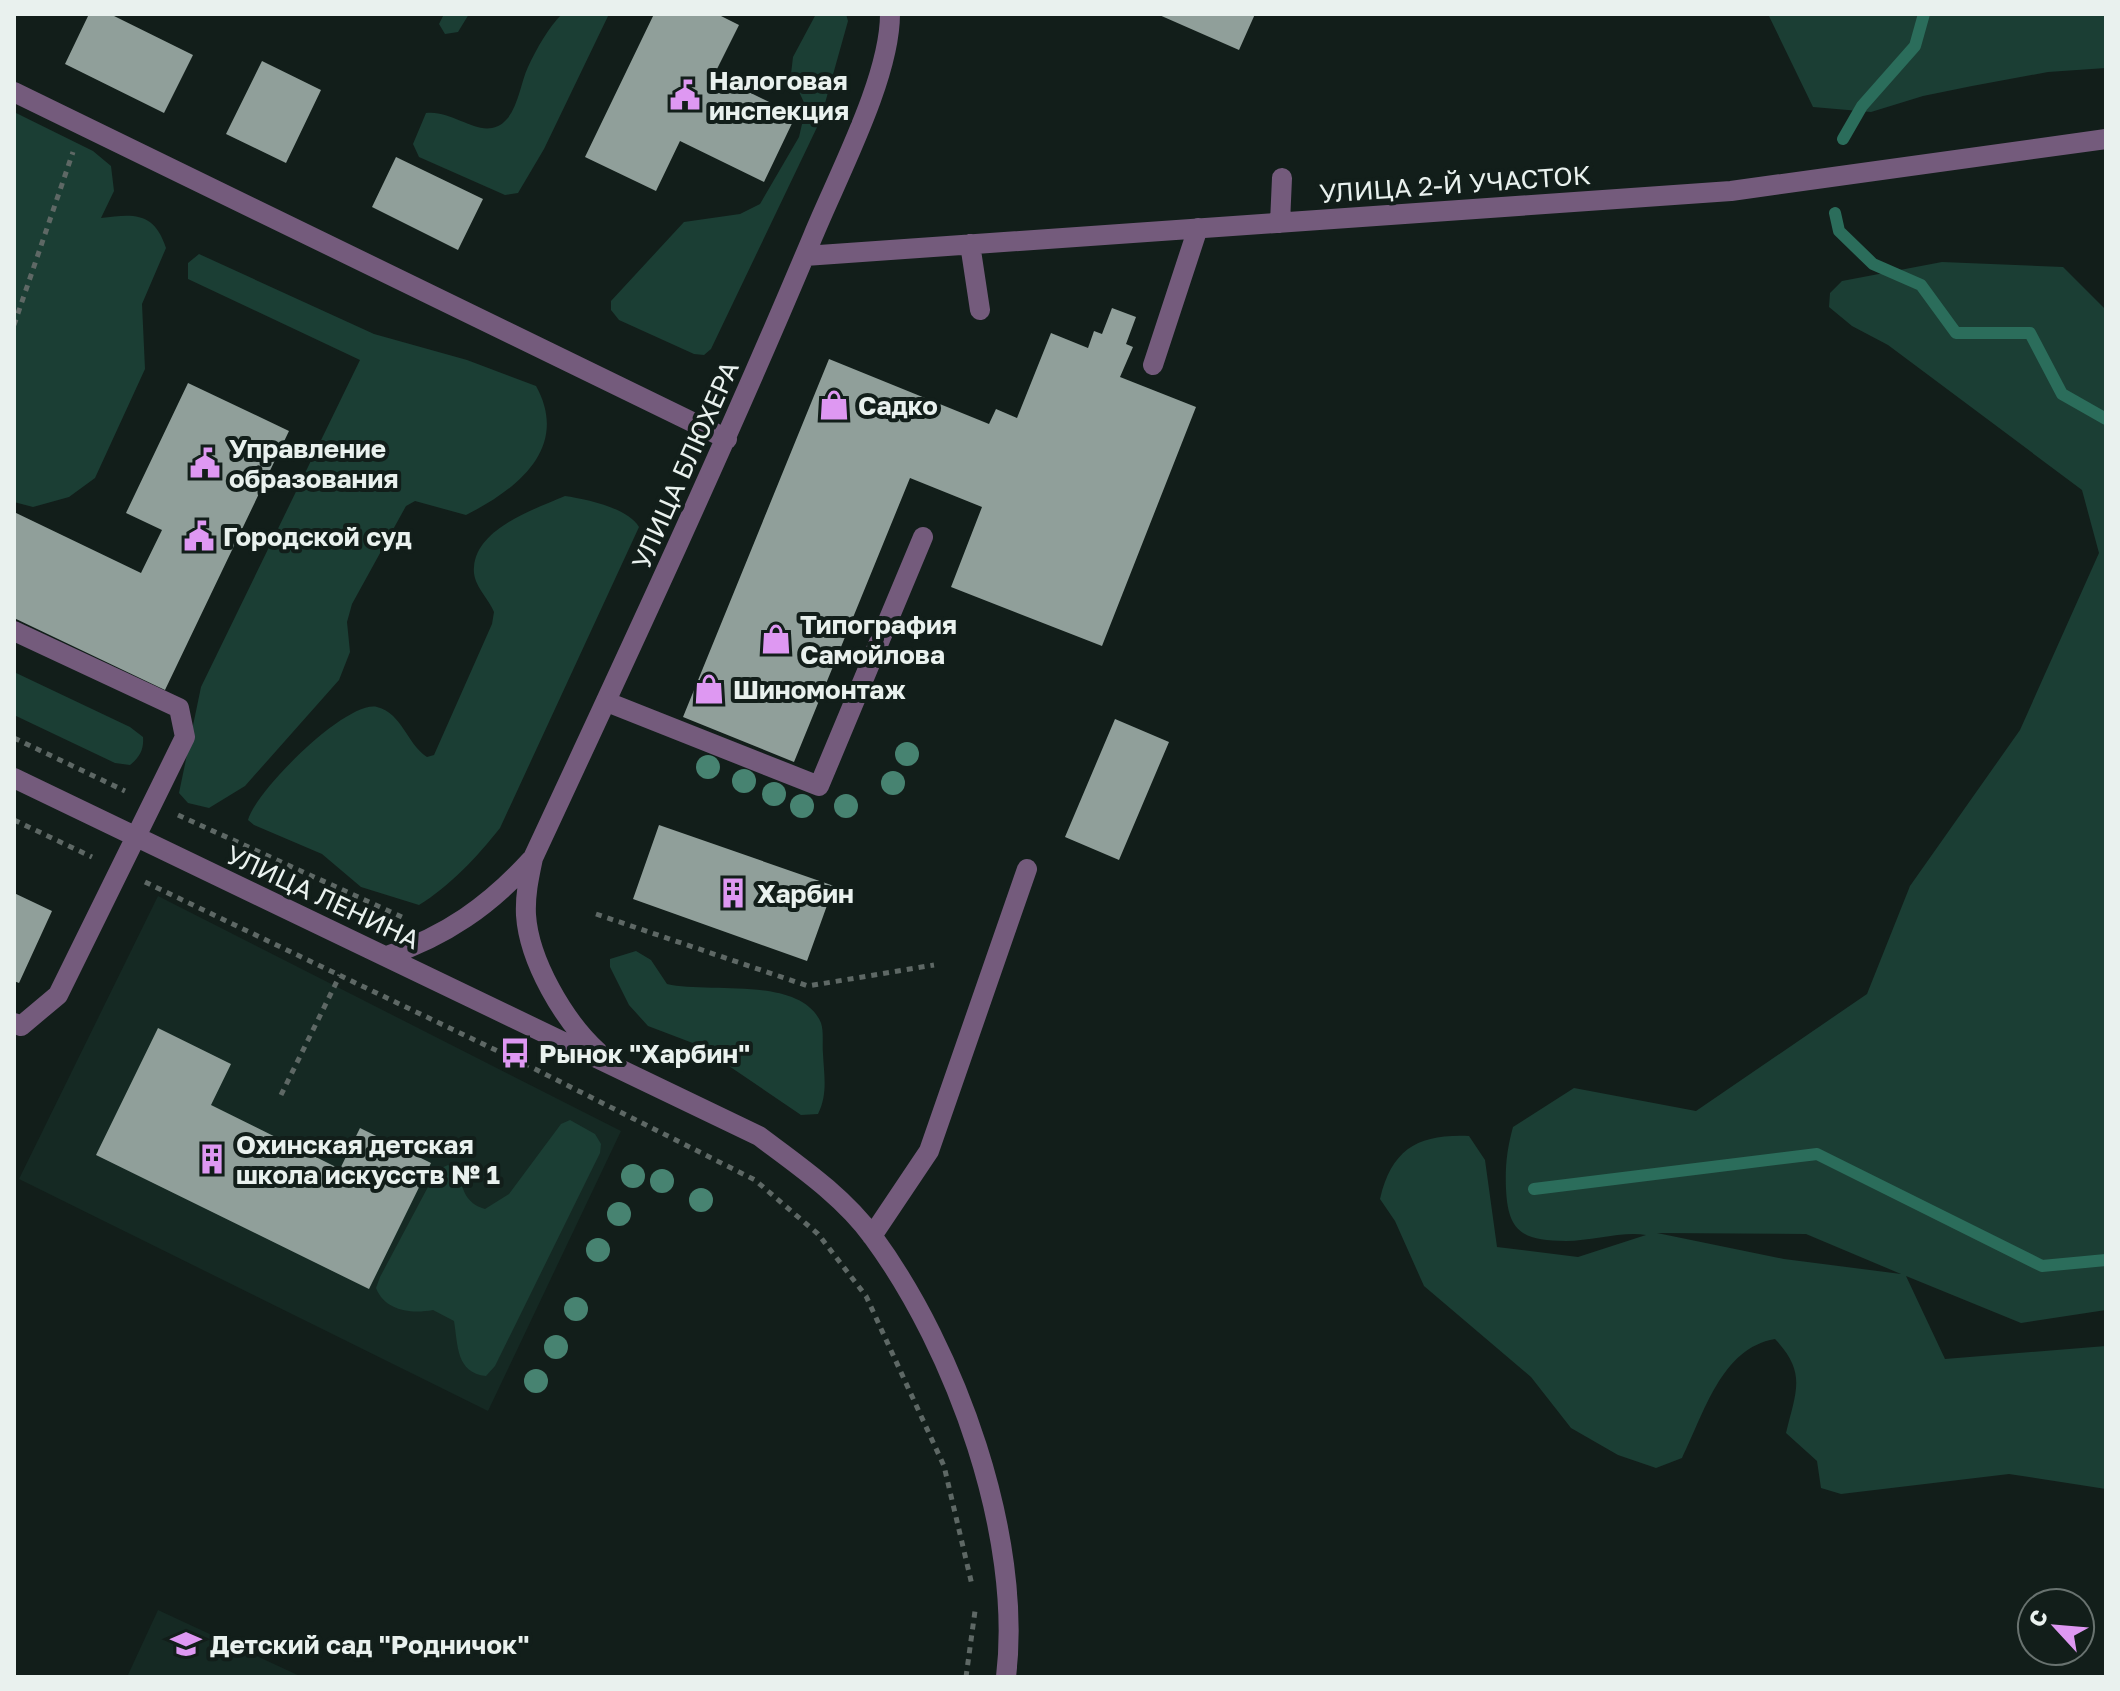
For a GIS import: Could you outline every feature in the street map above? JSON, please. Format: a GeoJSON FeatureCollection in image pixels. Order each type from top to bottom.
{"type":"FeatureCollection","features":[{"type":"Feature","properties":{"kind":"street","name":"УЛИЦА БЛЮХЕРА"},"geometry":{"type":"LineString","coordinates":[[609,1063],[587,1042],[560,1002],[530,934],[526,891],[533,858],[727,439],[805,256],[863,117],[882,58],[890,14]]}},
{"type":"Feature","properties":{"kind":"street"},"geometry":{"type":"LineString","coordinates":[[14,92],[727,439]]}},
{"type":"Feature","properties":{"kind":"street","name":"УЛИЦА 2-Й УЧАСТОК"},"geometry":{"type":"LineString","coordinates":[[805,256],[1731,191],[2106,139]]}},
{"type":"Feature","properties":{"kind":"street"},"geometry":{"type":"LineString","coordinates":[[1280,223],[1282,178]]}},
{"type":"Feature","properties":{"kind":"street"},"geometry":{"type":"LineString","coordinates":[[1153,365],[1198,228]]}},
{"type":"Feature","properties":{"kind":"street"},"geometry":{"type":"LineString","coordinates":[[970,244],[980,310]]}},
{"type":"Feature","properties":{"kind":"street"},"geometry":{"type":"LineString","coordinates":[[607,702],[819,786],[923,537]]}},
{"type":"Feature","properties":{"kind":"street"},"geometry":{"type":"LineString","coordinates":[[14,631],[179,708],[185,737],[58,995],[21,1026],[14,1023]]}},
{"type":"Feature","properties":{"kind":"street","name":"УЛИЦА ЛЕНИНА"},"geometry":{"type":"LineString","coordinates":[[14,778],[759,1136],[815,1177],[872,1236],[930,1334],[973,1430],[1000,1539],[1009,1603],[1006,1677]]}},
{"type":"Feature","properties":{"kind":"street"},"geometry":{"type":"LineString","coordinates":[[387,956],[442,934],[470,917],[533,858]]}},
{"type":"Feature","properties":{"kind":"street"},"geometry":{"type":"LineString","coordinates":[[872,1236],[929,1151],[1027,869]]}},
{"type":"Feature","properties":{"kind":"path"},"geometry":{"type":"LineString","coordinates":[[14,325],[81,127]]}},
{"type":"Feature","properties":{"kind":"path"},"geometry":{"type":"LineString","coordinates":[[14,738],[400,917],[415,917]]}},
{"type":"Feature","properties":{"kind":"path"},"geometry":{"type":"LineString","coordinates":[[14,820],[340,975],[755,1180],[818,1234],[866,1296],[944,1466],[973,1589]]}},
{"type":"Feature","properties":{"kind":"path"},"geometry":{"type":"LineString","coordinates":[[596,914],[808,986],[934,965]]}},
{"type":"Feature","properties":{"kind":"path"},"geometry":{"type":"LineString","coordinates":[[281,1095],[340,975]]}},
{"type":"Feature","properties":{"kind":"path"},"geometry":{"type":"LineString","coordinates":[[966,1677],[975,1602]]}},
{"type":"Feature","properties":{"kind":"shaded area"},"geometry":{"type":"Polygon","coordinates":[[[444,14],[469,14],[458,32],[445,34],[439,24],[444,14]]]}},
{"type":"Feature","properties":{"kind":"shaded area"},"geometry":{"type":"Polygon","coordinates":[[[562,14],[609,14],[544,149],[518,193],[505,195],[419,157],[413,144],[426,113],[444,115],[485,128],[500,125],[507,119],[535,53],[562,14]]]}},
{"type":"Feature","properties":{"kind":"shaded area"},"geometry":{"type":"Polygon","coordinates":[[[816,14],[846,14],[848,21],[820,121],[711,349],[704,355],[694,354],[619,320],[611,310],[611,301],[684,222],[740,214],[760,204],[799,137],[806,107],[791,74],[793,57],[816,14]]]}},
{"type":"Feature","properties":{"kind":"shaded area"},"geometry":{"type":"Polygon","coordinates":[[[1768,14],[2106,14],[2106,68],[2048,72],[1972,86],[1923,96],[1871,112],[1813,107],[1768,14]]]}},
{"type":"Feature","properties":{"kind":"shaded area"},"geometry":{"type":"Polygon","coordinates":[[[14,112],[93,151],[111,166],[114,191],[101,218],[132,216],[149,221],[166,248],[142,304],[145,369],[95,478],[69,497],[33,507],[14,502],[14,112]]]}},
{"type":"Feature","properties":{"kind":"shaded area"},"geometry":{"type":"Polygon","coordinates":[[[199,254],[374,334],[467,360],[536,386],[545,408],[547,428],[543,447],[520,479],[466,515],[415,501],[406,506],[352,604],[347,622],[350,652],[339,680],[245,786],[209,808],[188,803],[179,793],[201,687],[360,360],[188,279],[188,263],[199,254]]]}},
{"type":"Feature","properties":{"kind":"shaded area"},"geometry":{"type":"Polygon","coordinates":[[[1942,262],[2063,267],[2106,310],[2106,1310],[2021,1323],[1906,1276],[1945,1359],[2106,1346],[2106,1489],[2009,1474],[1841,1494],[1821,1488],[1817,1461],[1786,1433],[1795,1394],[1795,1373],[1792,1362],[1775,1339],[1756,1345],[1728,1369],[1716,1385],[1682,1458],[1656,1468],[1618,1455],[1571,1428],[1531,1377],[1424,1286],[1395,1221],[1380,1199],[1392,1167],[1410,1148],[1436,1138],[1469,1136],[1485,1160],[1497,1247],[1578,1257],[1646,1235],[1627,1234],[1566,1241],[1539,1239],[1521,1231],[1510,1216],[1507,1204],[1507,1158],[1513,1127],[1574,1088],[1696,1111],[1867,994],[1910,886],[2020,730],[2099,553],[2082,490],[1888,345],[1852,326],[1829,307],[1830,293],[1842,281],[1942,262]],[[1657,1233],[1784,1259],[1901,1274],[1806,1234],[1657,1233]]]}},
{"type":"Feature","properties":{"kind":"shaded area"},"geometry":{"type":"Polygon","coordinates":[[[565,496],[616,510],[634,520],[639,527],[500,828],[473,860],[419,905],[361,887],[322,854],[248,820],[284,769],[325,732],[345,717],[363,709],[377,707],[386,711],[399,722],[420,751],[427,757],[434,755],[492,624],[494,612],[474,573],[478,553],[485,541],[509,522],[565,496]]]}},
{"type":"Feature","properties":{"kind":"shaded area"},"geometry":{"type":"Polygon","coordinates":[[[14,672],[130,727],[143,737],[139,756],[130,765],[115,763],[14,715],[14,672]]]}},
{"type":"Feature","properties":{"kind":"shaded area"},"geometry":{"type":"Polygon","coordinates":[[[158,896],[621,1131],[488,1411],[19,1179],[158,896]]]}},
{"type":"Feature","properties":{"kind":"shaded area"},"geometry":{"type":"Polygon","coordinates":[[[636,951],[651,960],[667,984],[774,992],[794,998],[810,1008],[821,1023],[822,1030],[824,1092],[818,1114],[801,1115],[698,1045],[648,1026],[629,1005],[610,967],[610,959],[636,951]]]}},
{"type":"Feature","properties":{"kind":"shaded area"},"geometry":{"type":"Polygon","coordinates":[[[570,1120],[595,1134],[601,1144],[600,1153],[495,1366],[486,1376],[476,1374],[469,1370],[460,1356],[454,1321],[433,1310],[408,1311],[392,1306],[376,1288],[380,1277],[437,1170],[448,1165],[458,1171],[469,1199],[485,1209],[509,1194],[561,1124],[570,1120]]]}},
{"type":"Feature","properties":{"kind":"shaded area","name":"Детский сад \"Родничок\""},"geometry":{"type":"Polygon","coordinates":[[[158,1610],[302,1677],[127,1677],[158,1610]]]}},
{"type":"Feature","properties":{"kind":"building"},"geometry":{"type":"Polygon","coordinates":[[[89,14],[110,14],[193,55],[164,113],[65,64],[89,14]]]}},
{"type":"Feature","properties":{"kind":"building","name":"Налоговая инспекция"},"geometry":{"type":"Polygon","coordinates":[[[654,14],[717,14],[739,25],[714,75],[796,115],[764,182],[680,141],[656,191],[585,157],[654,14]]]}},
{"type":"Feature","properties":{"kind":"building"},"geometry":{"type":"Polygon","coordinates":[[[1157,14],[1255,14],[1239,50],[1157,14]]]}},
{"type":"Feature","properties":{"kind":"building"},"geometry":{"type":"Polygon","coordinates":[[[262,61],[321,90],[286,163],[226,134],[262,61]]]}},
{"type":"Feature","properties":{"kind":"building"},"geometry":{"type":"Polygon","coordinates":[[[396,157],[483,199],[458,250],[372,207],[396,157]]]}},
{"type":"Feature","properties":{"kind":"building"},"geometry":{"type":"Polygon","coordinates":[[[1112,308],[1136,317],[1126,344],[1133,347],[1120,377],[1196,407],[1102,646],[951,587],[982,507],[910,478],[794,762],[683,717],[829,359],[989,424],[996,409],[1017,418],[1051,333],[1088,348],[1094,331],[1102,334],[1112,308]]]}},
{"type":"Feature","properties":{"kind":"building","name":"Городской суд"},"geometry":{"type":"Polygon","coordinates":[[[188,383],[289,431],[165,690],[14,618],[14,512],[141,573],[162,530],[126,513],[188,383]]]}},
{"type":"Feature","properties":{"kind":"building"},"geometry":{"type":"Polygon","coordinates":[[[1115,719],[1169,742],[1119,860],[1065,837],[1115,719]]]}},
{"type":"Feature","properties":{"kind":"building","name":"Харбин"},"geometry":{"type":"Polygon","coordinates":[[[659,825],[834,886],[807,961],[633,899],[659,825]]]}},
{"type":"Feature","properties":{"kind":"building"},"geometry":{"type":"Polygon","coordinates":[[[14,893],[52,911],[19,983],[14,981],[14,893]]]}},
{"type":"Feature","properties":{"kind":"building","name":"Охинская детская школа искусств № 1"},"geometry":{"type":"Polygon","coordinates":[[[158,1028],[231,1064],[211,1105],[340,1169],[360,1128],[431,1163],[369,1289],[96,1155],[158,1028]]]}},
{"type":"Feature","properties":{"kind":"waterway"},"geometry":{"type":"LineString","coordinates":[[1843,139],[1862,106],[1915,46],[1924,14]]}},
{"type":"Feature","properties":{"kind":"waterway"},"geometry":{"type":"LineString","coordinates":[[1835,213],[1839,231],[1873,264],[1921,285],[1956,333],[2030,333],[2062,394],[2106,419]]}},
{"type":"Feature","properties":{"kind":"waterway"},"geometry":{"type":"LineString","coordinates":[[1534,1189],[1817,1154],[2042,1266],[2106,1260]]}},
{"type":"Feature","properties":{"kind":"place","name":"Налоговая инспекция"},"geometry":{"type":"Point","coordinates":[685,95]}},
{"type":"Feature","properties":{"kind":"place","name":"Садко"},"geometry":{"type":"Point","coordinates":[834,405]}},
{"type":"Feature","properties":{"kind":"place","name":"Управление образования"},"geometry":{"type":"Point","coordinates":[205,463]}},
{"type":"Feature","properties":{"kind":"place","name":"Городской суд"},"geometry":{"type":"Point","coordinates":[199,536]}},
{"type":"Feature","properties":{"kind":"place","name":"Типография Самойлова"},"geometry":{"type":"Point","coordinates":[776,639]}},
{"type":"Feature","properties":{"kind":"place","name":"Шиномонтаж"},"geometry":{"type":"Point","coordinates":[709,689]}},
{"type":"Feature","properties":{"kind":"place","name":"Харбин"},"geometry":{"type":"Point","coordinates":[733,893]}},
{"type":"Feature","properties":{"kind":"place","name":"Рынок \"Харбин\""},"geometry":{"type":"Point","coordinates":[515,1053]}},
{"type":"Feature","properties":{"kind":"place","name":"Охинская детская школа искусств № 1"},"geometry":{"type":"Point","coordinates":[212,1159]}},
{"type":"Feature","properties":{"kind":"place","name":"Детский сад \"Родничок\""},"geometry":{"type":"Point","coordinates":[186,1644]}}]}
